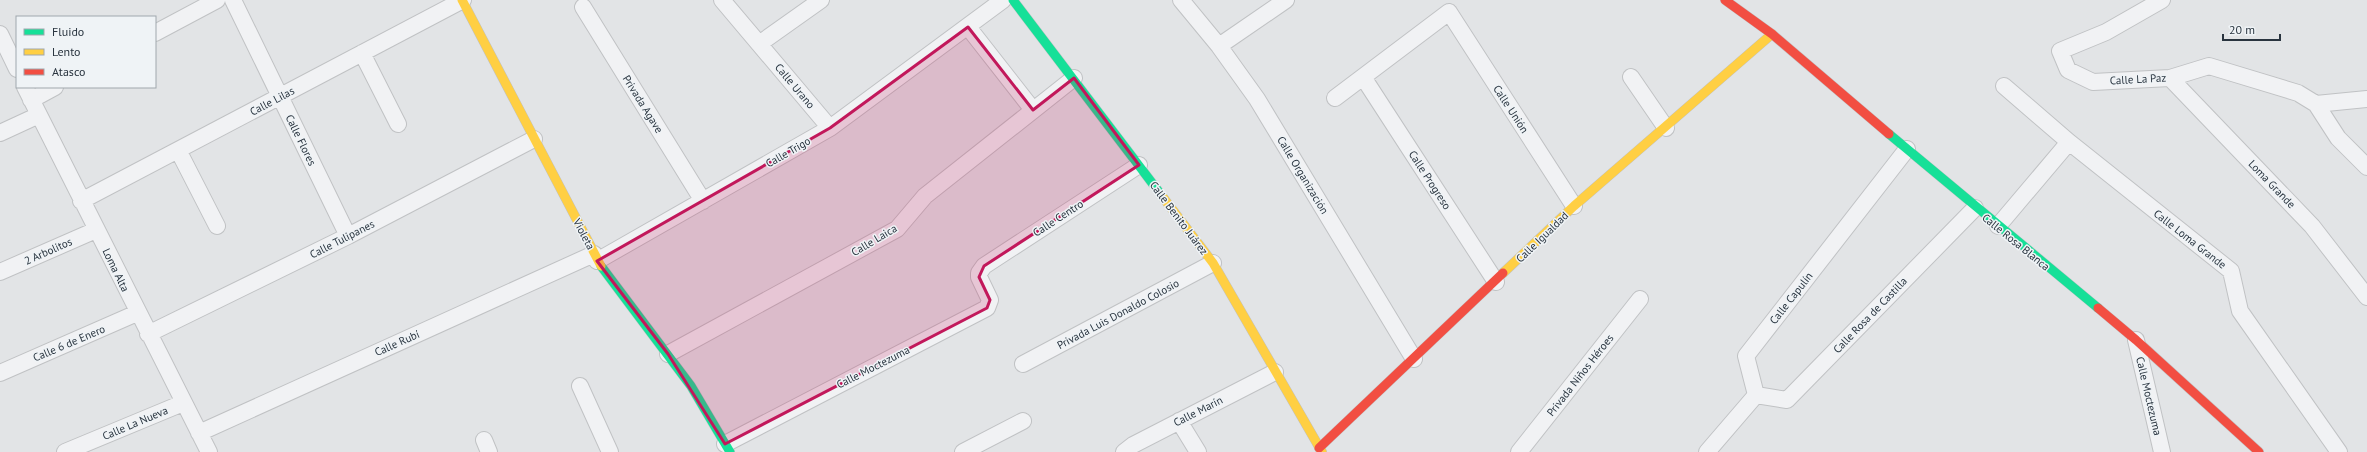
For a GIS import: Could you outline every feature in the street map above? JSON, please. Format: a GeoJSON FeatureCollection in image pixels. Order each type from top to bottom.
{"type":"FeatureCollection","features":[{"type":"Feature","properties":{"kind":"street"},"geometry":{"type":"LineString","coordinates":[[156,32],[216,0]]}},
{"type":"Feature","properties":{"kind":"street","name":"Calle Flores"},"geometry":{"type":"LineString","coordinates":[[233,0],[348,236]]}},
{"type":"Feature","properties":{"kind":"street","name":"Calle Lilas"},"geometry":{"type":"LineString","coordinates":[[81,201],[462,0]]}},
{"type":"Feature","properties":{"kind":"street","name":"Violeta"},"geometry":{"type":"LineString","coordinates":[[462,0],[595,257],[630,308],[668,354],[691,386],[727,448]]}},
{"type":"Feature","properties":{"kind":"street","name":"Calle Urano"},"geometry":{"type":"LineString","coordinates":[[722,0],[830,128]]}},
{"type":"Feature","properties":{"kind":"street"},"geometry":{"type":"LineString","coordinates":[[760,44],[821,0]]}},
{"type":"Feature","properties":{"kind":"street","name":"Calle Trigo"},"geometry":{"type":"LineString","coordinates":[[595,257],[703,201],[830,128],[1003,0]]}},
{"type":"Feature","properties":{"kind":"street","name":"Calle Benito Juárez"},"geometry":{"type":"LineString","coordinates":[[1013,0],[1074,78],[1213,264],[1320,450]]}},
{"type":"Feature","properties":{"kind":"street","name":"Calle Organización"},"geometry":{"type":"LineString","coordinates":[[1181,0],[1219,46],[1257,99],[1414,359]]}},
{"type":"Feature","properties":{"kind":"street"},"geometry":{"type":"LineString","coordinates":[[1219,46],[1286,0]]}},
{"type":"Feature","properties":{"kind":"street","name":"Calle Rosa Blanca"},"geometry":{"type":"LineString","coordinates":[[1724,0],[1772,34],[1974,208],[1998,226],[2136,340],[2259,452]]}},
{"type":"Feature","properties":{"kind":"street","name":"Calle La Paz"},"geometry":{"type":"LineString","coordinates":[[2162,0],[2106,32],[2060,51],[2068,70],[2093,82],[2170,78],[2209,66],[2298,93],[2316,104]]}},
{"type":"Feature","properties":{"kind":"street"},"geometry":{"type":"LineString","coordinates":[[1335,98],[1450,6]]}},
{"type":"Feature","properties":{"kind":"street","name":"Calle Unión"},"geometry":{"type":"LineString","coordinates":[[1450,6],[1574,206]]}},
{"type":"Feature","properties":{"kind":"street","name":"Privada Agave"},"geometry":{"type":"LineString","coordinates":[[583,7],[703,201]]}},
{"type":"Feature","properties":{"kind":"street"},"geometry":{"type":"LineString","coordinates":[[968,27],[1033,110]]}},
{"type":"Feature","properties":{"kind":"street","name":"Calle Igualdad"},"geometry":{"type":"LineString","coordinates":[[1320,450],[1574,206],[1666,128],[1772,34]]}},
{"type":"Feature","properties":{"kind":"street"},"geometry":{"type":"LineString","coordinates":[[2,41],[16,67]]}},
{"type":"Feature","properties":{"kind":"street"},"geometry":{"type":"LineString","coordinates":[[362,53],[398,124]]}},
{"type":"Feature","properties":{"kind":"street","name":"Calle Progreso"},"geometry":{"type":"LineString","coordinates":[[1363,77],[1496,282]]}},
{"type":"Feature","properties":{"kind":"street"},"geometry":{"type":"LineString","coordinates":[[1631,77],[1666,128]]}},
{"type":"Feature","properties":{"kind":"street","name":"Calle Laica"},"geometry":{"type":"LineString","coordinates":[[668,354],[896,229],[925,196],[1074,78]]}},
{"type":"Feature","properties":{"kind":"street","name":"Loma Grande"},"geometry":{"type":"LineString","coordinates":[[2170,78],[2312,226],[2367,297]]}},
{"type":"Feature","properties":{"kind":"street","name":"Calle Loma Grande"},"geometry":{"type":"LineString","coordinates":[[2004,86],[2068,142],[2231,271],[2240,311],[2339,452]]}},
{"type":"Feature","properties":{"kind":"street"},"geometry":{"type":"LineString","coordinates":[[28,94],[51,88]]}},
{"type":"Feature","properties":{"kind":"street","name":"Loma Alta"},"geometry":{"type":"LineString","coordinates":[[28,94],[137,313],[209,452]]}},
{"type":"Feature","properties":{"kind":"street"},"geometry":{"type":"LineString","coordinates":[[2367,99],[2316,104],[2338,138],[2367,167]]}},
{"type":"Feature","properties":{"kind":"street"},"geometry":{"type":"LineString","coordinates":[[0,133],[39,115]]}},
{"type":"Feature","properties":{"kind":"street","name":"Calle Tulipanes"},"geometry":{"type":"LineString","coordinates":[[148,334],[348,236],[534,139]]}},
{"type":"Feature","properties":{"kind":"street"},"geometry":{"type":"LineString","coordinates":[[1998,226],[2068,142]]}},
{"type":"Feature","properties":{"kind":"street","name":"Calle Capulín"},"geometry":{"type":"LineString","coordinates":[[1756,395],[1746,356],[1907,149]]}},
{"type":"Feature","properties":{"kind":"street"},"geometry":{"type":"LineString","coordinates":[[178,150],[217,226]]}},
{"type":"Feature","properties":{"kind":"street","name":"Calle Centro"},"geometry":{"type":"LineString","coordinates":[[979,273],[984,266],[1139,165]]}},
{"type":"Feature","properties":{"kind":"street","name":"Calle Rosa de Castilla"},"geometry":{"type":"LineString","coordinates":[[1756,395],[1787,400],[1974,208]]}},
{"type":"Feature","properties":{"kind":"street","name":"2 Arbolitos"},"geometry":{"type":"LineString","coordinates":[[0,272],[96,230]]}},
{"type":"Feature","properties":{"kind":"street","name":"Calle Rubí"},"geometry":{"type":"LineString","coordinates":[[199,433],[595,257]]}},
{"type":"Feature","properties":{"kind":"street","name":"Privada Luis Donaldo Colosio"},"geometry":{"type":"LineString","coordinates":[[1023,364],[1213,264]]}},
{"type":"Feature","properties":{"kind":"street","name":"Calle Moctezuma"},"geometry":{"type":"LineString","coordinates":[[727,448],[987,308],[990,300],[980,281],[979,273]]}},
{"type":"Feature","properties":{"kind":"street","name":"Privada Niños Héroes"},"geometry":{"type":"LineString","coordinates":[[1519,452],[1640,299]]}},
{"type":"Feature","properties":{"kind":"street","name":"Calle 6 de Enero"},"geometry":{"type":"LineString","coordinates":[[0,372],[137,313]]}},
{"type":"Feature","properties":{"kind":"street","name":"Calle Moctezuma"},"geometry":{"type":"LineString","coordinates":[[2136,340],[2162,452]]}},
{"type":"Feature","properties":{"kind":"street","name":"Calle Marín"},"geometry":{"type":"LineString","coordinates":[[1124,452],[1133,445],[1179,420],[1275,372]]}},
{"type":"Feature","properties":{"kind":"street"},"geometry":{"type":"LineString","coordinates":[[580,386],[610,452]]}},
{"type":"Feature","properties":{"kind":"street"},"geometry":{"type":"LineString","coordinates":[[1707,452],[1756,395]]}},
{"type":"Feature","properties":{"kind":"street","name":"Calle La Nueva"},"geometry":{"type":"LineString","coordinates":[[65,452],[183,403]]}},
{"type":"Feature","properties":{"kind":"street"},"geometry":{"type":"LineString","coordinates":[[1179,420],[1198,452]]}},
{"type":"Feature","properties":{"kind":"street"},"geometry":{"type":"LineString","coordinates":[[963,452],[1023,421]]}},
{"type":"Feature","properties":{"kind":"highlighted area"},"geometry":{"type":"Polygon","coordinates":[[[968,27],[1033,110],[1074,78],[1139,165],[984,266],[979,277],[990,300],[987,308],[725,444],[668,354],[597,261],[830,128],[968,27]]]}},
{"type":"Feature","properties":{"kind":"traffic: fast"},"geometry":{"type":"LineString","coordinates":[[1013,0],[1162,196]]}},
{"type":"Feature","properties":{"kind":"traffic: fast"},"geometry":{"type":"LineString","coordinates":[[1889,134],[2098,308]]}},
{"type":"Feature","properties":{"kind":"traffic: fast"},"geometry":{"type":"LineString","coordinates":[[601,266],[691,386],[730,452]]}},
{"type":"Feature","properties":{"kind":"traffic: slow"},"geometry":{"type":"LineString","coordinates":[[462,0],[601,266]]}},
{"type":"Feature","properties":{"kind":"traffic: slow"},"geometry":{"type":"LineString","coordinates":[[1503,273],[1574,206],[1772,34]]}},
{"type":"Feature","properties":{"kind":"traffic: slow"},"geometry":{"type":"LineString","coordinates":[[1162,196],[1213,263],[1322,452]]}},
{"type":"Feature","properties":{"kind":"traffic: jam"},"geometry":{"type":"LineString","coordinates":[[1725,0],[1772,34],[1889,134]]}},
{"type":"Feature","properties":{"kind":"traffic: jam"},"geometry":{"type":"LineString","coordinates":[[1319,448],[1503,273]]}},
{"type":"Feature","properties":{"kind":"traffic: jam"},"geometry":{"type":"LineString","coordinates":[[2098,308],[2136,340],[2259,452]]}}]}
